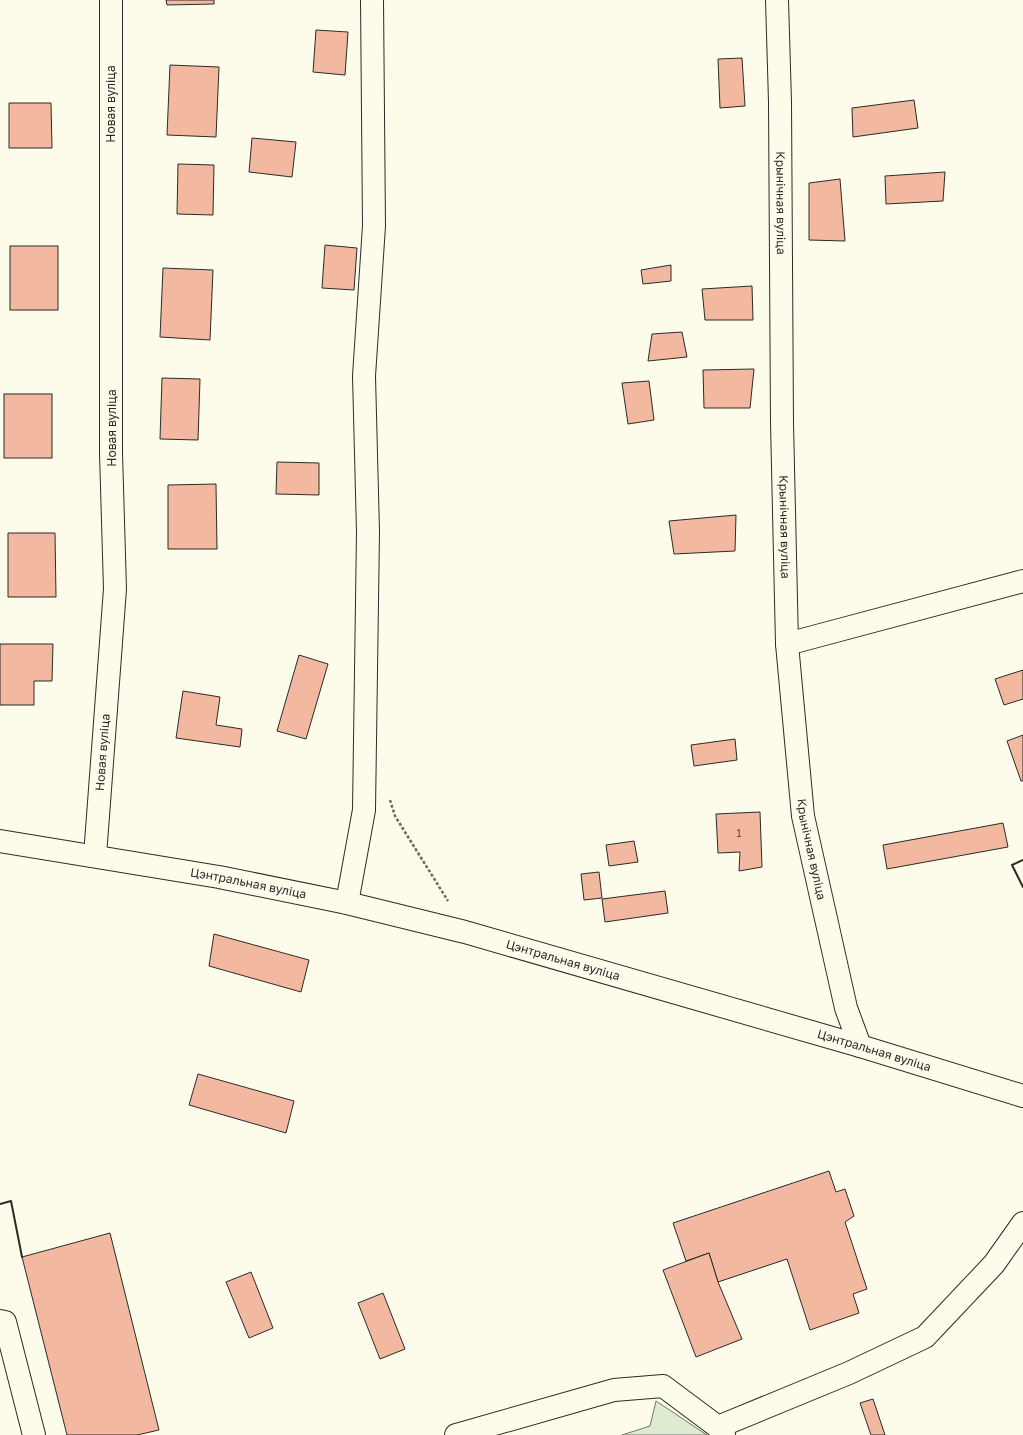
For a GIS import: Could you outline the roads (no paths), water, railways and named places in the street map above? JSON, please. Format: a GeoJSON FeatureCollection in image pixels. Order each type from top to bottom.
{"type":"FeatureCollection","features":[{"type":"Feature","properties":{"kind":"street","name":"Новая вуліца"},"geometry":{"type":"LineString","coordinates":[[95,856],[115,589],[111,453],[111,0]]}},
{"type":"Feature","properties":{"kind":"street"},"geometry":{"type":"LineString","coordinates":[[347,904],[364,810],[368,532],[364,376],[374,226],[372,0]]}},
{"type":"Feature","properties":{"kind":"street","name":"Крынічная вуліца"},"geometry":{"type":"LineString","coordinates":[[776,0],[780,102],[782,423],[787,644],[802,816],[846,1008],[860,1046]]}},
{"type":"Feature","properties":{"kind":"street"},"geometry":{"type":"LineString","coordinates":[[787,644],[1023,581]]}},
{"type":"Feature","properties":{"kind":"street","name":"Цэнтральная вуліца"},"geometry":{"type":"LineString","coordinates":[[0,841],[219,877],[347,904],[465,932],[860,1046],[1023,1096]]}},
{"type":"Feature","properties":{"kind":"street"},"geometry":{"type":"LineString","coordinates":[[456,1435],[614,1390],[663,1386],[721,1431],[925,1337],[994,1264],[1023,1223]]}},
{"type":"Feature","properties":{"kind":"street"},"geometry":{"type":"LineString","coordinates":[[0,1320],[5,1322],[34,1435]]}}]}
